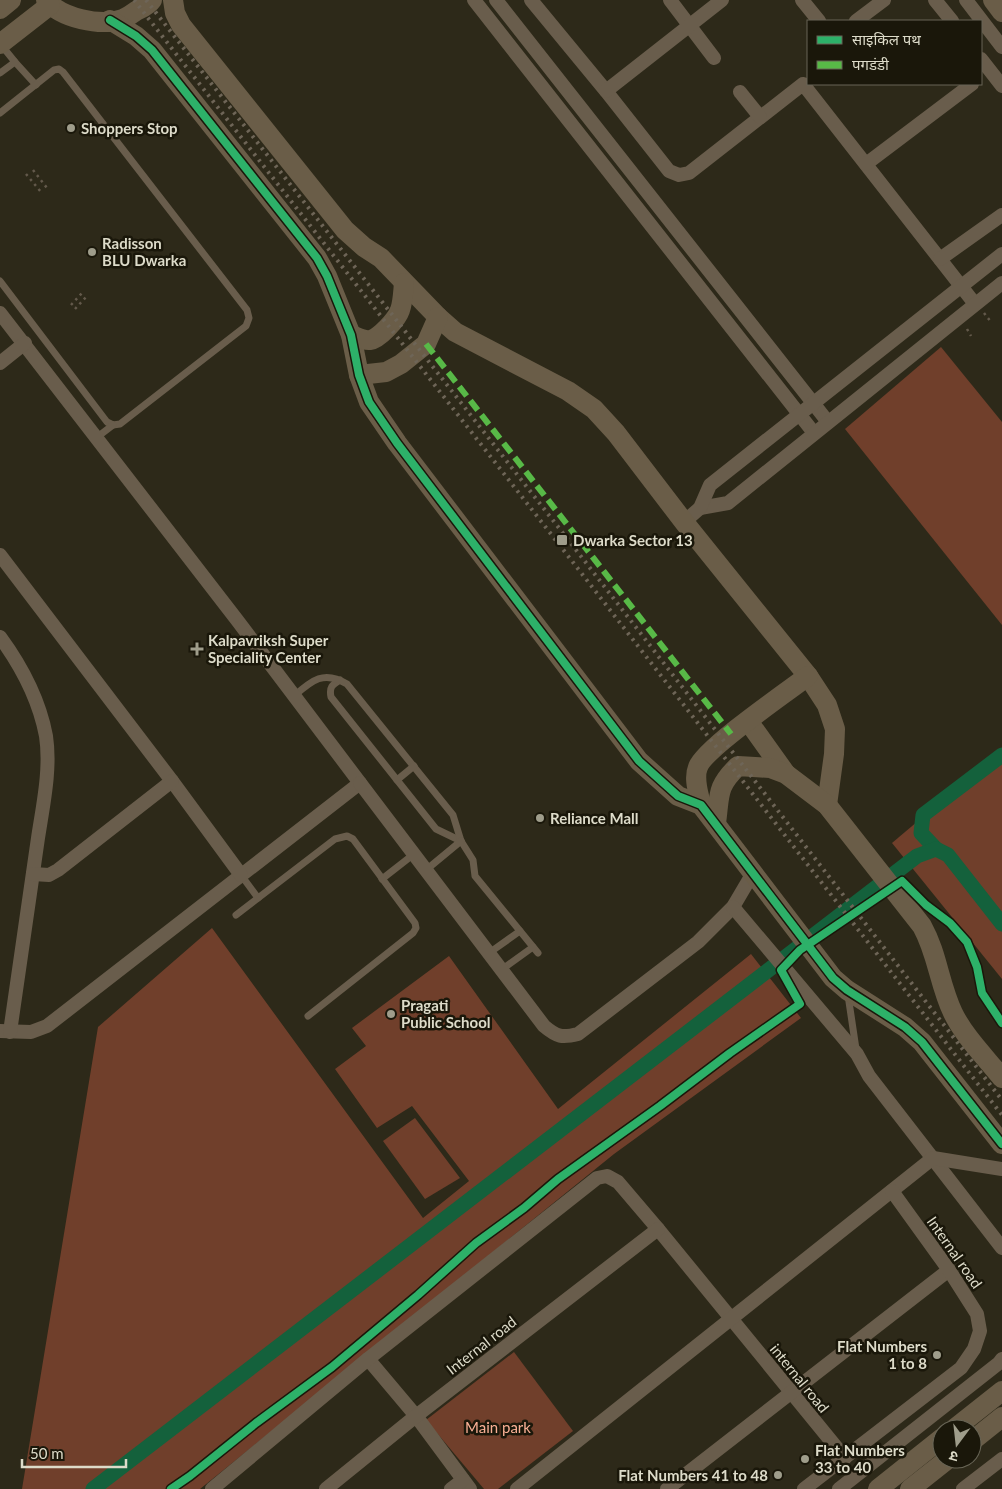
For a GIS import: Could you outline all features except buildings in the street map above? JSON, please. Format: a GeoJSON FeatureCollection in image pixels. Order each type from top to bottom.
{"type":"FeatureCollection","features":[{"type":"Feature","properties":{"kind":"street"},"geometry":{"type":"LineString","coordinates":[[0,44],[48,2],[66,14],[94,22],[122,19],[149,4],[152,0]]}},
{"type":"Feature","properties":{"kind":"street"},"geometry":{"type":"LineString","coordinates":[[172,0],[175,13],[181,25],[345,230],[364,247],[381,258],[455,332],[568,391],[594,409],[616,433],[684,522],[808,676],[827,704],[835,729],[834,754],[827,805]]}},
{"type":"Feature","properties":{"kind":"street"},"geometry":{"type":"LineString","coordinates":[[474,0],[814,433]]}},
{"type":"Feature","properties":{"kind":"street"},"geometry":{"type":"LineString","coordinates":[[496,0],[828,422]]}},
{"type":"Feature","properties":{"kind":"street"},"geometry":{"type":"LineString","coordinates":[[670,0],[714,58]]}},
{"type":"Feature","properties":{"kind":"street"},"geometry":{"type":"LineString","coordinates":[[606,91],[722,0]]}},
{"type":"Feature","properties":{"kind":"street"},"geometry":{"type":"LineString","coordinates":[[802,0],[818,20]]}},
{"type":"Feature","properties":{"kind":"street"},"geometry":{"type":"LineString","coordinates":[[857,20],[884,0]]}},
{"type":"Feature","properties":{"kind":"street"},"geometry":{"type":"LineString","coordinates":[[935,0],[951,20]]}},
{"type":"Feature","properties":{"kind":"street"},"geometry":{"type":"LineString","coordinates":[[966,0],[981,20]]}},
{"type":"Feature","properties":{"kind":"street"},"geometry":{"type":"LineString","coordinates":[[993,0],[1002,12]]}},
{"type":"Feature","properties":{"kind":"street"},"geometry":{"type":"LineString","coordinates":[[533,1],[669,171],[679,176],[689,174],[806,82]]}},
{"type":"Feature","properties":{"kind":"street"},"geometry":{"type":"LineString","coordinates":[[110,20],[136,36],[152,50],[317,258],[327,276],[351,335],[359,375],[369,402],[397,443],[639,761],[678,796],[701,805],[833,978],[847,990],[905,1027],[922,1042],[1002,1144]]}},
{"type":"Feature","properties":{"kind":"street"},"geometry":{"type":"LineString","coordinates":[[982,21],[1002,47]]}},
{"type":"Feature","properties":{"kind":"street"},"geometry":{"type":"LineString","coordinates":[[985,74],[1002,86]]}},
{"type":"Feature","properties":{"kind":"street"},"geometry":{"type":"LineString","coordinates":[[808,85],[866,164],[975,304]]}},
{"type":"Feature","properties":{"kind":"street"},"geometry":{"type":"LineString","coordinates":[[866,164],[971,85]]}},
{"type":"Feature","properties":{"kind":"street"},"geometry":{"type":"LineString","coordinates":[[740,92],[760,117]]}},
{"type":"Feature","properties":{"kind":"street"},"geometry":{"type":"LineString","coordinates":[[940,259],[1002,215]]}},
{"type":"Feature","properties":{"kind":"street"},"geometry":{"type":"LineString","coordinates":[[684,522],[700,508],[710,485],[1002,254]]}},
{"type":"Feature","properties":{"kind":"street"},"geometry":{"type":"LineString","coordinates":[[351,335],[360,339],[370,340],[377,337],[396,318],[399,312],[404,283]]}},
{"type":"Feature","properties":{"kind":"street"},"geometry":{"type":"LineString","coordinates":[[700,508],[728,502],[1002,283]]}},
{"type":"Feature","properties":{"kind":"street"},"geometry":{"type":"LineString","coordinates":[[0,313],[544,1026],[555,1035],[567,1037],[578,1034],[698,942],[733,907],[753,874]]}},
{"type":"Feature","properties":{"kind":"street"},"geometry":{"type":"LineString","coordinates":[[359,375],[386,372],[401,364],[426,344],[438,317]]}},
{"type":"Feature","properties":{"kind":"street"},"geometry":{"type":"LineString","coordinates":[[0,363],[25,344]]}},
{"type":"Feature","properties":{"kind":"street"},"geometry":{"type":"LineString","coordinates":[[0,555],[241,875]]}},
{"type":"Feature","properties":{"kind":"street"},"geometry":{"type":"LineString","coordinates":[[0,637],[15,658],[34,694],[46,736],[47,769],[33,874],[5,1032],[31,1032],[46,1026],[360,783]]}},
{"type":"Feature","properties":{"kind":"street"},"geometry":{"type":"LineString","coordinates":[[701,805],[696,778],[698,767],[703,758],[808,676]]}},
{"type":"Feature","properties":{"kind":"street"},"geometry":{"type":"LineString","coordinates":[[748,721],[786,774]]}},
{"type":"Feature","properties":{"kind":"street"},"geometry":{"type":"LineString","coordinates":[[716,823],[718,796],[728,776],[738,766],[770,768],[786,774],[827,805],[922,926],[930,940],[945,995],[954,1015],[1002,1078]]}},
{"type":"Feature","properties":{"kind":"street"},"geometry":{"type":"LineString","coordinates":[[33,874],[49,874],[58,870],[172,781]]}},
{"type":"Feature","properties":{"kind":"street"},"geometry":{"type":"LineString","coordinates":[[733,907],[856,1054],[869,1076],[1002,1248]]}},
{"type":"Feature","properties":{"kind":"street"},"geometry":{"type":"LineString","coordinates":[[517,1489],[933,1158],[1002,1169]]}},
{"type":"Feature","properties":{"kind":"street"},"geometry":{"type":"LineString","coordinates":[[212,1489],[368,1359],[597,1178],[607,1176],[618,1182],[731,1319]]}},
{"type":"Feature","properties":{"kind":"street","name":"Internal road"},"geometry":{"type":"LineString","coordinates":[[804,1489],[961,1368],[974,1350],[980,1331],[978,1314],[892,1191]]}},
{"type":"Feature","properties":{"kind":"street","name":"Internal road"},"geometry":{"type":"LineString","coordinates":[[326,1489],[416,1416],[658,1229]]}},
{"type":"Feature","properties":{"kind":"street"},"geometry":{"type":"LineString","coordinates":[[667,1489],[949,1270]]}},
{"type":"Feature","properties":{"kind":"street","name":"internal road"},"geometry":{"type":"LineString","coordinates":[[731,1319],[845,1458]]}},
{"type":"Feature","properties":{"kind":"street"},"geometry":{"type":"LineString","coordinates":[[368,1359],[416,1416],[467,1484],[451,1489]]}},
{"type":"Feature","properties":{"kind":"street"},"geometry":{"type":"LineString","coordinates":[[839,1489],[1002,1359]]}},
{"type":"Feature","properties":{"kind":"street"},"geometry":{"type":"LineString","coordinates":[[967,1419],[1002,1391]]}},
{"type":"Feature","properties":{"kind":"street"},"geometry":{"type":"LineString","coordinates":[[982,1433],[1002,1417]]}},
{"type":"Feature","properties":{"kind":"street"},"geometry":{"type":"LineString","coordinates":[[878,1489],[932,1446]]}},
{"type":"Feature","properties":{"kind":"street"},"geometry":{"type":"LineString","coordinates":[[967,1488],[1002,1459]]}},
{"type":"Feature","properties":{"kind":"street"},"geometry":{"type":"LineString","coordinates":[[910,1489],[935,1469]]}},
{"type":"Feature","properties":{"kind":"lane"},"geometry":{"type":"LineString","coordinates":[[0,44],[36,85]]}},
{"type":"Feature","properties":{"kind":"lane"},"geometry":{"type":"LineString","coordinates":[[0,73],[15,62]]}},
{"type":"Feature","properties":{"kind":"lane"},"geometry":{"type":"LineString","coordinates":[[0,113],[54,70],[60,69],[64,72],[247,310],[249,318],[246,326],[120,424],[113,425],[96,438]]}},
{"type":"Feature","properties":{"kind":"lane"},"geometry":{"type":"LineString","coordinates":[[0,281],[107,422],[113,425]]}},
{"type":"Feature","properties":{"kind":"lane"},"geometry":{"type":"LineString","coordinates":[[294,696],[314,680],[324,677],[340,680],[347,684],[453,816],[461,841],[473,860],[475,876],[535,950],[501,970]]}},
{"type":"Feature","properties":{"kind":"lane"},"geometry":{"type":"LineString","coordinates":[[340,680],[332,685],[330,691],[332,697],[436,829],[461,841]]}},
{"type":"Feature","properties":{"kind":"lane"},"geometry":{"type":"LineString","coordinates":[[397,780],[414,766]]}},
{"type":"Feature","properties":{"kind":"lane"},"geometry":{"type":"LineString","coordinates":[[236,914],[335,839],[347,836],[353,839],[415,923],[416,928],[413,933],[308,1016]]}},
{"type":"Feature","properties":{"kind":"lane"},"geometry":{"type":"LineString","coordinates":[[426,870],[461,841]]}},
{"type":"Feature","properties":{"kind":"lane"},"geometry":{"type":"LineString","coordinates":[[382,879],[414,854]]}},
{"type":"Feature","properties":{"kind":"lane"},"geometry":{"type":"LineString","coordinates":[[241,875],[258,898]]}},
{"type":"Feature","properties":{"kind":"lane"},"geometry":{"type":"LineString","coordinates":[[489,953],[520,931]]}},
{"type":"Feature","properties":{"kind":"lane"},"geometry":{"type":"LineString","coordinates":[[847,990],[856,1054]]}},
{"type":"Feature","properties":{"kind":"path"},"geometry":{"type":"LineString","coordinates":[[33,170],[47,188]]}},
{"type":"Feature","properties":{"kind":"path"},"geometry":{"type":"LineString","coordinates":[[26,174],[41,192]]}},
{"type":"Feature","properties":{"kind":"path"},"geometry":{"type":"LineString","coordinates":[[71,305],[82,292]]}},
{"type":"Feature","properties":{"kind":"path"},"geometry":{"type":"LineString","coordinates":[[75,309],[86,296]]}},
{"type":"Feature","properties":{"kind":"green space"},"geometry":{"type":"Polygon","coordinates":[[[941,347],[1002,422],[1002,625],[845,429],[941,347]]]}},
{"type":"Feature","properties":{"kind":"green space"},"geometry":{"type":"Polygon","coordinates":[[[1002,750],[1002,979],[892,843],[1002,750]]]}},
{"type":"Feature","properties":{"kind":"green space"},"geometry":{"type":"Polygon","coordinates":[[[212,928],[423,1218],[469,1181],[412,1106],[377,1128],[335,1069],[366,1046],[352,1028],[449,956],[558,1109],[751,954],[801,1018],[614,1154],[200,1489],[22,1489],[98,1027],[212,928]]]}},
{"type":"Feature","properties":{"kind":"green space"},"geometry":{"type":"Polygon","coordinates":[[[415,1118],[460,1178],[425,1199],[383,1141],[415,1118]]]}},
{"type":"Feature","properties":{"kind":"green space","name":"Main park"},"geometry":{"type":"Polygon","coordinates":[[[514,1352],[573,1431],[498,1489],[484,1489],[426,1420],[514,1352]]]}},
{"type":"Feature","properties":{"kind":"waterway"},"geometry":{"type":"LineString","coordinates":[[936,849],[921,833],[923,815],[1002,755]]}},
{"type":"Feature","properties":{"kind":"waterway"},"geometry":{"type":"LineString","coordinates":[[93,1489],[917,856],[936,849],[948,855],[1002,924]]}},
{"type":"Feature","properties":{"kind":"railway"},"geometry":{"type":"LineString","coordinates":[[134,0],[1002,1115]]}},
{"type":"Feature","properties":{"kind":"railway"},"geometry":{"type":"LineString","coordinates":[[146,0],[566,537],[1002,1100]]}},
{"type":"Feature","properties":{"kind":"marked path"},"geometry":{"type":"LineString","coordinates":[[426,344],[731,734]]}},
{"type":"Feature","properties":{"kind":"cycle path"},"geometry":{"type":"LineString","coordinates":[[110,20],[136,36],[152,50],[317,258],[327,276],[351,335],[359,375],[369,402],[397,443],[639,761],[678,796],[701,805],[833,978],[847,990],[905,1027],[922,1042],[1002,1144]]}},
{"type":"Feature","properties":{"kind":"cycle path"},"geometry":{"type":"LineString","coordinates":[[171,1489],[332,1367],[418,1295],[476,1243],[524,1208],[558,1179],[800,1004],[781,970],[800,950],[902,881],[926,905],[950,923],[967,942],[977,967],[982,993],[1002,1023]]}},
{"type":"Feature","properties":{"kind":"place","name":"Shoppers Stop"},"geometry":{"type":"Point","coordinates":[71,128]}},
{"type":"Feature","properties":{"kind":"place","name":"Radisson BLU Dwarka"},"geometry":{"type":"Point","coordinates":[92,252]}},
{"type":"Feature","properties":{"kind":"place","name":"Dwarka Sector 13"},"geometry":{"type":"Point","coordinates":[562,540]}},
{"type":"Feature","properties":{"kind":"place","name":"Kalpavriksh Super Speciality Center"},"geometry":{"type":"Point","coordinates":[197,649]}},
{"type":"Feature","properties":{"kind":"place","name":"Reliance Mall"},"geometry":{"type":"Point","coordinates":[540,818]}},
{"type":"Feature","properties":{"kind":"place","name":"Pragati Public School"},"geometry":{"type":"Point","coordinates":[391,1014]}},
{"type":"Feature","properties":{"kind":"place","name":"Flat Numbers 1 to 8"},"geometry":{"type":"Point","coordinates":[937,1355]}},
{"type":"Feature","properties":{"kind":"place","name":"Flat Numbers 33 to 40"},"geometry":{"type":"Point","coordinates":[805,1459]}},
{"type":"Feature","properties":{"kind":"place","name":"Flat Numbers 41 to 48"},"geometry":{"type":"Point","coordinates":[778,1475]}}]}
